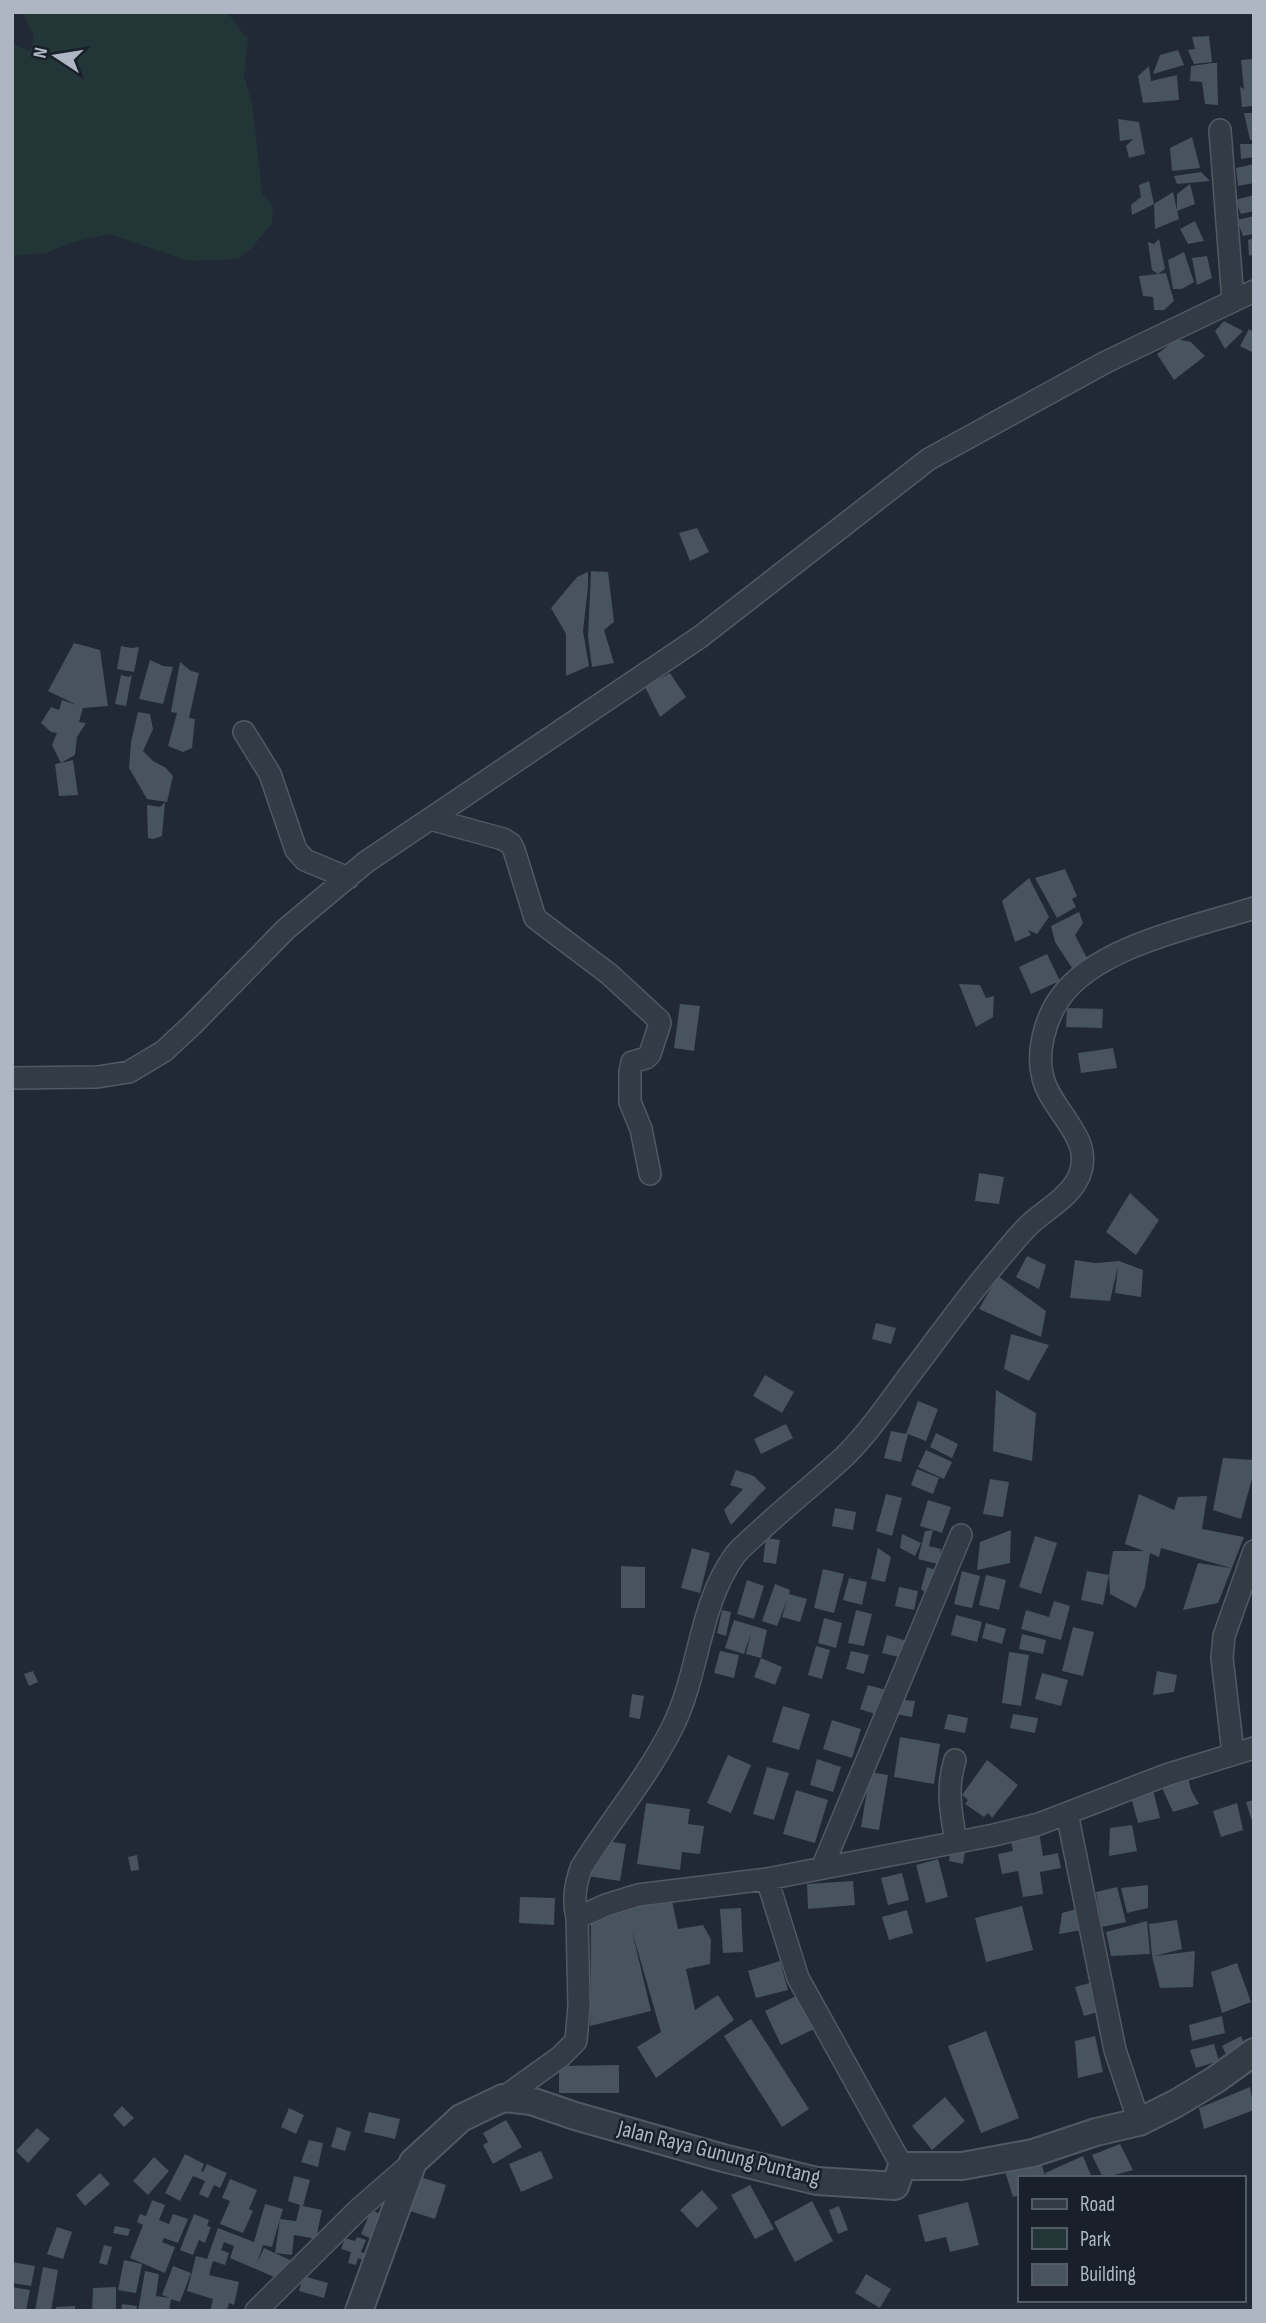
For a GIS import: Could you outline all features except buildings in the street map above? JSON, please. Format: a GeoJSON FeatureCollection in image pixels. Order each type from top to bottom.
{"type":"FeatureCollection","features":[{"type":"Feature","properties":{"kind":"street"},"geometry":{"type":"LineString","coordinates":[[1220,130],[1233,301]]}},
{"type":"Feature","properties":{"kind":"street"},"geometry":{"type":"LineString","coordinates":[[12,1078],[97,1077],[129,1072],[164,1051],[285,929],[366,862],[700,637],[929,459],[1106,362],[1254,291]]}},
{"type":"Feature","properties":{"kind":"street"},"geometry":{"type":"LineString","coordinates":[[244,732],[270,774],[296,850],[305,860],[348,878]]}},
{"type":"Feature","properties":{"kind":"street"},"geometry":{"type":"LineString","coordinates":[[430,818],[503,839],[511,844],[535,918],[608,974],[659,1020],[650,1054],[632,1062],[629,1071],[630,1102],[641,1129],[650,1174]]}},
{"type":"Feature","properties":{"kind":"street"},"geometry":{"type":"LineString","coordinates":[[256,2311],[360,2208],[461,2118],[503,2098],[560,2057],[576,2041],[579,2005],[578,1919],[574,1903],[576,1883],[581,1868],[645,1774],[673,1727],[692,1676],[715,1588],[737,1552],[847,1454],[888,1405],[992,1268],[1029,1225],[1075,1184],[1082,1159],[1081,1146],[1077,1134],[1052,1098],[1043,1079],[1040,1058],[1045,1029],[1061,997],[1082,974],[1112,955],[1254,908]]}},
{"type":"Feature","properties":{"kind":"street"},"geometry":{"type":"LineString","coordinates":[[822,1868],[961,1535]]}},
{"type":"Feature","properties":{"kind":"street"},"geometry":{"type":"LineString","coordinates":[[578,1919],[606,1905],[638,1895],[767,1879],[1039,1824],[1243,1750],[1222,1658],[1224,1636],[1254,1551]]}},
{"type":"Feature","properties":{"kind":"street"},"geometry":{"type":"LineString","coordinates":[[954,1760],[949,1778],[949,1793],[956,1842]]}},
{"type":"Feature","properties":{"kind":"street"},"geometry":{"type":"LineString","coordinates":[[1067,1813],[1115,2050],[1139,2122]]}},
{"type":"Feature","properties":{"kind":"street"},"geometry":{"type":"LineString","coordinates":[[767,1879],[798,1978],[902,2166],[962,2166],[1033,2153],[1096,2132],[1139,2122],[1216,2080],[1254,2052]]}},
{"type":"Feature","properties":{"kind":"street","name":"Jalan Raya Gunung Puntang"},"geometry":{"type":"LineString","coordinates":[[503,2098],[531,2101],[723,2158],[817,2181],[895,2186],[902,2166]]}},
{"type":"Feature","properties":{"kind":"street"},"geometry":{"type":"LineString","coordinates":[[359,2311],[413,2162]]}},
{"type":"Feature","properties":{"kind":"green space"},"geometry":{"type":"Polygon","coordinates":[[[24,12],[227,12],[248,40],[244,75],[253,109],[262,193],[273,206],[272,223],[251,249],[238,259],[188,261],[110,234],[77,241],[46,253],[12,256],[12,35],[15,45],[30,51],[34,36],[24,12]]]}}]}
